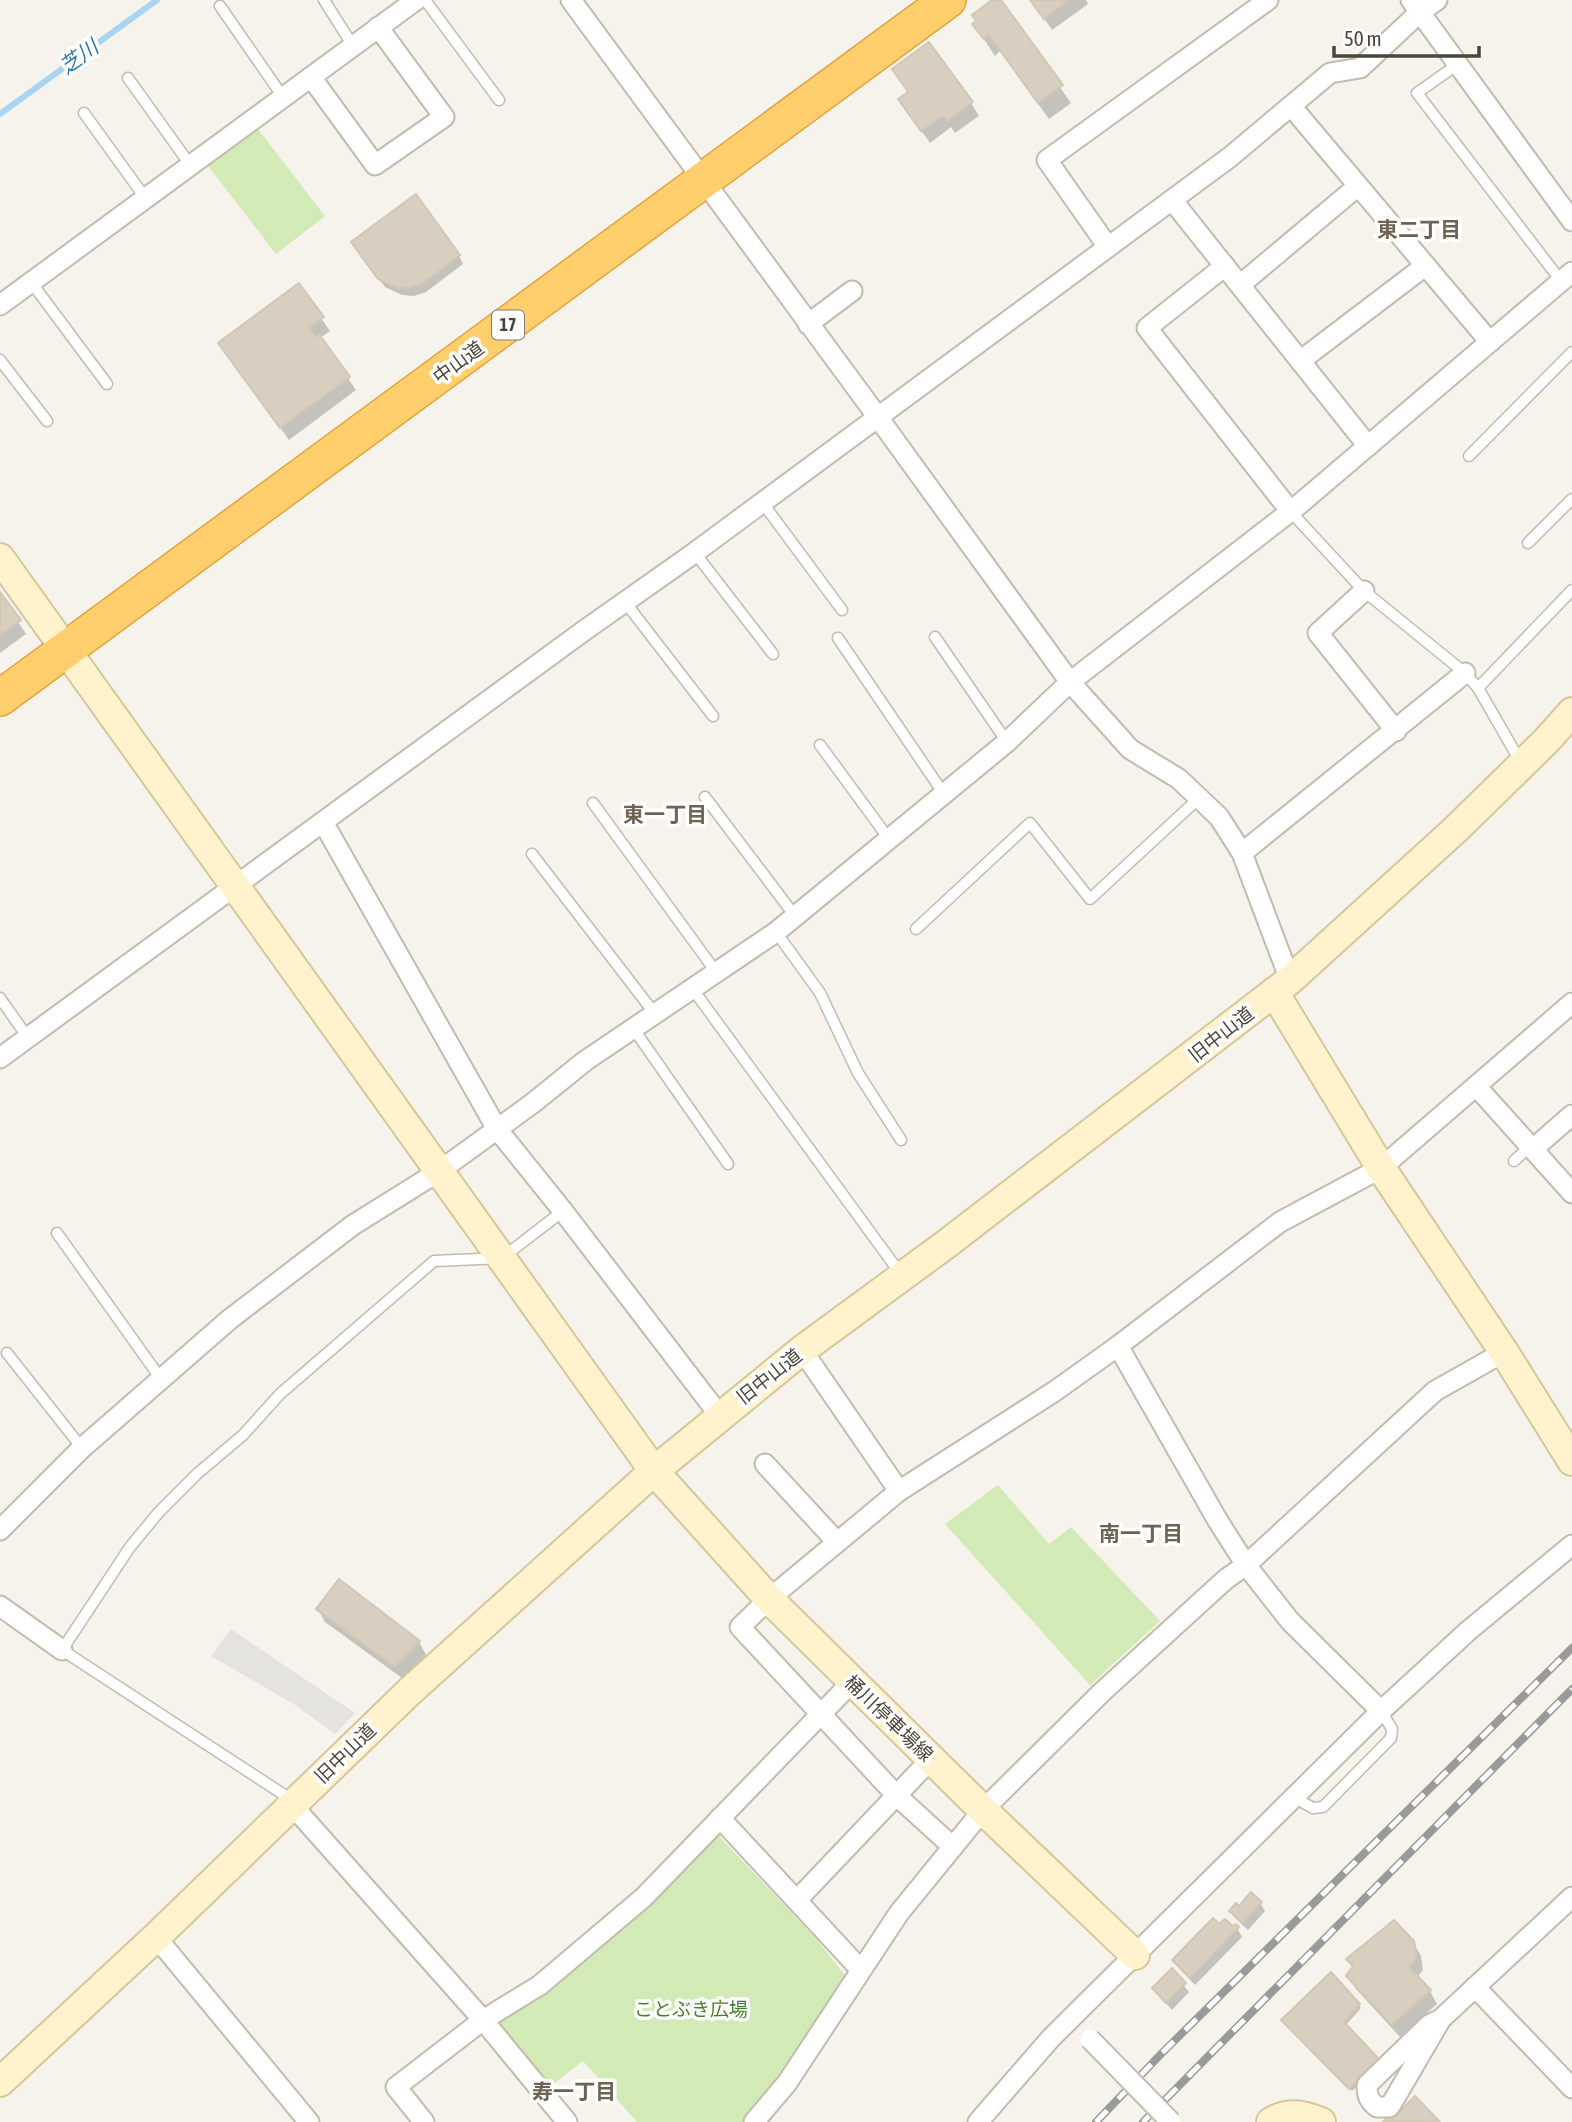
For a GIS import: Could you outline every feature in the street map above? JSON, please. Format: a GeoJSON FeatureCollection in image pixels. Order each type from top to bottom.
{"type":"FeatureCollection","features":[{"type":"Feature","properties":{"kind":"highway","name":"中山道"},"geometry":{"type":"LineString","coordinates":[[698,172],[916,0]]}},
{"type":"Feature","properties":{"kind":"highway","name":"中山道"},"geometry":{"type":"LineString","coordinates":[[0,698],[60,639],[698,172],[948,0]]}},
{"type":"Feature","properties":{"kind":"highway","name":"中山道"},"geometry":{"type":"LineString","coordinates":[[0,670],[60,639]]}},
{"type":"Feature","properties":{"kind":"main road","name":"桶川停車場線"},"geometry":{"type":"LineString","coordinates":[[0,558],[654,1471],[769,1600],[1135,1955]]}},
{"type":"Feature","properties":{"kind":"main road","name":"旧中山道"},"geometry":{"type":"LineString","coordinates":[[0,2082],[156,1937],[409,1692],[654,1471],[802,1350],[903,1277],[1282,986],[1455,830],[1572,712]]}},
{"type":"Feature","properties":{"kind":"main road"},"geometry":{"type":"LineString","coordinates":[[1282,986],[1381,1168],[1504,1352],[1572,1461]]}},
{"type":"Feature","properties":{"kind":"main road"},"geometry":{"type":"LineString","coordinates":[[1272,2122],[1294,2113],[1321,2122]]}},
{"type":"Feature","properties":{"kind":"street"},"geometry":{"type":"LineString","coordinates":[[571,0],[1070,682],[1130,749],[1179,779],[1219,817],[1242,853],[1282,986]]}},
{"type":"Feature","properties":{"kind":"street"},"geometry":{"type":"LineString","coordinates":[[1108,247],[1047,160],[1268,0]]}},
{"type":"Feature","properties":{"kind":"street"},"geometry":{"type":"LineString","coordinates":[[0,1058],[695,552],[1172,200],[1230,157],[1330,73],[1360,68],[1416,6],[1437,0]]}},
{"type":"Feature","properties":{"kind":"street"},"geometry":{"type":"LineString","coordinates":[[2,299],[32,282],[413,1]]}},
{"type":"Feature","properties":{"kind":"street"},"geometry":{"type":"LineString","coordinates":[[1416,6],[1572,221]]}},
{"type":"Feature","properties":{"kind":"street"},"geometry":{"type":"LineString","coordinates":[[311,76],[375,165],[444,117],[378,27]]}},
{"type":"Feature","properties":{"kind":"street"},"geometry":{"type":"LineString","coordinates":[[1291,106],[1490,342]]}},
{"type":"Feature","properties":{"kind":"street"},"geometry":{"type":"LineString","coordinates":[[1240,285],[1358,186]]}},
{"type":"Feature","properties":{"kind":"street"},"geometry":{"type":"LineString","coordinates":[[1172,200],[1368,446]]}},
{"type":"Feature","properties":{"kind":"street"},"geometry":{"type":"LineString","coordinates":[[1225,266],[1147,328],[1291,512]]}},
{"type":"Feature","properties":{"kind":"street"},"geometry":{"type":"LineString","coordinates":[[1300,361],[1425,266]]}},
{"type":"Feature","properties":{"kind":"street"},"geometry":{"type":"LineString","coordinates":[[0,1530],[82,1448],[230,1319],[353,1225],[438,1172],[585,1061],[776,932],[1007,742],[1070,682],[1291,512],[1567,276]]}},
{"type":"Feature","properties":{"kind":"street"},"geometry":{"type":"LineString","coordinates":[[808,324],[852,290]]}},
{"type":"Feature","properties":{"kind":"street"},"geometry":{"type":"LineString","coordinates":[[1364,591],[1318,633],[1396,731]]}},
{"type":"Feature","properties":{"kind":"street"},"geometry":{"type":"LineString","coordinates":[[1242,853],[1465,673]]}},
{"type":"Feature","properties":{"kind":"street"},"geometry":{"type":"LineString","coordinates":[[323,822],[497,1129],[720,1416]]}},
{"type":"Feature","properties":{"kind":"street"},"geometry":{"type":"LineString","coordinates":[[953,1847],[897,1796],[740,1628],[769,1600],[899,1491],[1055,1391],[1280,1222],[1381,1168],[1571,1007]]}},
{"type":"Feature","properties":{"kind":"street"},"geometry":{"type":"LineString","coordinates":[[1476,1086],[1572,1193]]}},
{"type":"Feature","properties":{"kind":"street"},"geometry":{"type":"LineString","coordinates":[[1532,1148],[1572,1115]]}},
{"type":"Feature","properties":{"kind":"street"},"geometry":{"type":"LineString","coordinates":[[1118,1346],[1246,1565],[1290,1621],[1381,1711]]}},
{"type":"Feature","properties":{"kind":"street"},"geometry":{"type":"LineString","coordinates":[[802,1350],[899,1491]]}},
{"type":"Feature","properties":{"kind":"street"},"geometry":{"type":"LineString","coordinates":[[754,2122],[788,2083],[899,1913],[983,1810],[1101,1693],[1226,1579],[1246,1565],[1435,1391],[1504,1352]]}},
{"type":"Feature","properties":{"kind":"street"},"geometry":{"type":"LineString","coordinates":[[765,1464],[837,1542]]}},
{"type":"Feature","properties":{"kind":"street"},"geometry":{"type":"LineString","coordinates":[[978,2122],[1051,2038],[1381,1711],[1468,1631],[1572,1545]]}},
{"type":"Feature","properties":{"kind":"street"},"geometry":{"type":"LineString","coordinates":[[0,1606],[62,1650]]}},
{"type":"Feature","properties":{"kind":"street"},"geometry":{"type":"LineString","coordinates":[[425,2122],[396,2087],[483,2020],[540,1985],[644,1897],[852,1682]]}},
{"type":"Feature","properties":{"kind":"street"},"geometry":{"type":"LineString","coordinates":[[797,1900],[931,1759]]}},
{"type":"Feature","properties":{"kind":"street"},"geometry":{"type":"LineString","coordinates":[[293,1803],[483,2020],[567,2122]]}},
{"type":"Feature","properties":{"kind":"street"},"geometry":{"type":"LineString","coordinates":[[720,1818],[861,1970]]}},
{"type":"Feature","properties":{"kind":"street"},"geometry":{"type":"LineString","coordinates":[[1441,2019],[1572,1897]]}},
{"type":"Feature","properties":{"kind":"street"},"geometry":{"type":"LineString","coordinates":[[156,1937],[309,2122]]}},
{"type":"Feature","properties":{"kind":"street"},"geometry":{"type":"LineString","coordinates":[[1475,1987],[1572,2088]]}},
{"type":"Feature","properties":{"kind":"street"},"geometry":{"type":"LineString","coordinates":[[1090,2039],[1171,2122]]}},
{"type":"Feature","properties":{"kind":"lane"},"geometry":{"type":"LineString","coordinates":[[324,0],[353,46]]}},
{"type":"Feature","properties":{"kind":"lane"},"geometry":{"type":"LineString","coordinates":[[413,1],[499,100]]}},
{"type":"Feature","properties":{"kind":"lane"},"geometry":{"type":"LineString","coordinates":[[220,6],[284,97]]}},
{"type":"Feature","properties":{"kind":"lane"},"geometry":{"type":"LineString","coordinates":[[1458,64],[1417,93],[1567,276]]}},
{"type":"Feature","properties":{"kind":"lane"},"geometry":{"type":"LineString","coordinates":[[128,78],[191,166]]}},
{"type":"Feature","properties":{"kind":"lane"},"geometry":{"type":"LineString","coordinates":[[83,113],[146,199]]}},
{"type":"Feature","properties":{"kind":"lane"},"geometry":{"type":"LineString","coordinates":[[32,282],[107,384]]}},
{"type":"Feature","properties":{"kind":"lane"},"geometry":{"type":"LineString","coordinates":[[1469,456],[1572,352]]}},
{"type":"Feature","properties":{"kind":"lane"},"geometry":{"type":"LineString","coordinates":[[0,359],[47,421]]}},
{"type":"Feature","properties":{"kind":"lane"},"geometry":{"type":"LineString","coordinates":[[1528,543],[1572,499]]}},
{"type":"Feature","properties":{"kind":"lane"},"geometry":{"type":"LineString","coordinates":[[762,502],[842,610]]}},
{"type":"Feature","properties":{"kind":"lane"},"geometry":{"type":"LineString","coordinates":[[1291,512],[1364,591],[1465,673],[1478,688],[1522,765]]}},
{"type":"Feature","properties":{"kind":"lane"},"geometry":{"type":"LineString","coordinates":[[695,552],[773,654]]}},
{"type":"Feature","properties":{"kind":"lane"},"geometry":{"type":"LineString","coordinates":[[1478,688],[1572,590]]}},
{"type":"Feature","properties":{"kind":"lane"},"geometry":{"type":"LineString","coordinates":[[625,602],[713,716]]}},
{"type":"Feature","properties":{"kind":"lane"},"geometry":{"type":"LineString","coordinates":[[935,637],[1007,742]]}},
{"type":"Feature","properties":{"kind":"lane"},"geometry":{"type":"LineString","coordinates":[[838,638],[944,794]]}},
{"type":"Feature","properties":{"kind":"lane"},"geometry":{"type":"LineString","coordinates":[[820,746],[889,839]]}},
{"type":"Feature","properties":{"kind":"lane"},"geometry":{"type":"LineString","coordinates":[[705,797],[795,916]]}},
{"type":"Feature","properties":{"kind":"lane"},"geometry":{"type":"LineString","coordinates":[[916,929],[1030,823],[1090,900],[1199,798]]}},
{"type":"Feature","properties":{"kind":"lane"},"geometry":{"type":"LineString","coordinates":[[593,803],[716,972]]}},
{"type":"Feature","properties":{"kind":"lane"},"geometry":{"type":"LineString","coordinates":[[532,854],[654,1014]]}},
{"type":"Feature","properties":{"kind":"lane"},"geometry":{"type":"LineString","coordinates":[[776,932],[820,993],[858,1073],[901,1140]]}},
{"type":"Feature","properties":{"kind":"lane"},"geometry":{"type":"LineString","coordinates":[[692,988],[903,1277]]}},
{"type":"Feature","properties":{"kind":"lane"},"geometry":{"type":"LineString","coordinates":[[0,998],[28,1038]]}},
{"type":"Feature","properties":{"kind":"lane"},"geometry":{"type":"LineString","coordinates":[[633,1028],[728,1164]]}},
{"type":"Feature","properties":{"kind":"lane"},"geometry":{"type":"LineString","coordinates":[[1514,1161],[1532,1148]]}},
{"type":"Feature","properties":{"kind":"lane"},"geometry":{"type":"LineString","coordinates":[[293,1803],[62,1650],[130,1547],[159,1512],[198,1473],[243,1435],[280,1394],[434,1261],[502,1258],[563,1211]]}},
{"type":"Feature","properties":{"kind":"lane"},"geometry":{"type":"LineString","coordinates":[[57,1233],[161,1379]]}},
{"type":"Feature","properties":{"kind":"lane"},"geometry":{"type":"LineString","coordinates":[[7,1353],[82,1448]]}},
{"type":"Feature","properties":{"kind":"green space"},"geometry":{"type":"Polygon","coordinates":[[[254,124],[325,216],[276,254],[205,162],[254,124]]]}},
{"type":"Feature","properties":{"kind":"green space"},"geometry":{"type":"Polygon","coordinates":[[[998,1485],[1049,1544],[1071,1527],[1160,1621],[1090,1685],[945,1524],[998,1485]]]}},
{"type":"Feature","properties":{"kind":"green space","name":"ことぶき広場"},"geometry":{"type":"Polygon","coordinates":[[[716,1833],[817,1940],[848,1979],[777,2085],[745,2122],[637,2122],[583,2061],[547,2089],[494,2021],[716,1833]]]}},
{"type":"Feature","properties":{"kind":"shaded area"},"geometry":{"type":"Polygon","coordinates":[[[231,1629],[355,1713],[335,1734],[295,1705],[211,1656],[231,1629]]]}},
{"type":"Feature","properties":{"kind":"building"},"geometry":{"type":"Polygon","coordinates":[[[992,0],[1001,0],[1063,85],[1038,103],[989,35],[984,39],[972,24],[976,21],[972,15],[992,0]]]}},
{"type":"Feature","properties":{"kind":"building"},"geometry":{"type":"Polygon","coordinates":[[[1030,0],[1069,0],[1044,19],[1030,0]]]}},
{"type":"Feature","properties":{"kind":"building"},"geometry":{"type":"Polygon","coordinates":[[[929,42],[973,102],[947,121],[943,116],[921,131],[898,99],[908,92],[892,69],[929,42]]]}},
{"type":"Feature","properties":{"kind":"building"},"geometry":{"type":"Polygon","coordinates":[[[416,194],[460,255],[422,284],[397,288],[378,279],[351,242],[416,194]]]}},
{"type":"Feature","properties":{"kind":"building"},"geometry":{"type":"Polygon","coordinates":[[[299,283],[324,317],[309,328],[316,337],[319,334],[350,377],[280,428],[218,343],[299,283]]]}},
{"type":"Feature","properties":{"kind":"building"},"geometry":{"type":"Polygon","coordinates":[[[0,592],[21,620],[0,635],[0,592]]]}},
{"type":"Feature","properties":{"kind":"building"},"geometry":{"type":"Polygon","coordinates":[[[339,1579],[420,1641],[395,1667],[316,1609],[339,1579]]]}},
{"type":"Feature","properties":{"kind":"building"},"geometry":{"type":"Polygon","coordinates":[[[1251,1892],[1262,1902],[1243,1923],[1229,1911],[1236,1903],[1239,1906],[1251,1892]]]}},
{"type":"Feature","properties":{"kind":"building"},"geometry":{"type":"Polygon","coordinates":[[[1213,1918],[1219,1924],[1225,1919],[1233,1926],[1236,1924],[1239,1927],[1190,1978],[1172,1960],[1213,1918]]]}},
{"type":"Feature","properties":{"kind":"building"},"geometry":{"type":"Polygon","coordinates":[[[1394,1920],[1414,1941],[1417,1957],[1409,1967],[1431,1990],[1392,2025],[1346,1976],[1353,1966],[1346,1959],[1394,1920]]]}},
{"type":"Feature","properties":{"kind":"building"},"geometry":{"type":"Polygon","coordinates":[[[1172,1968],[1186,1983],[1166,2003],[1152,1988],[1172,1968]]]}},
{"type":"Feature","properties":{"kind":"building"},"geometry":{"type":"Polygon","coordinates":[[[1331,1972],[1360,2004],[1344,2022],[1379,2059],[1349,2089],[1281,2020],[1331,1972]]]}},
{"type":"Feature","properties":{"kind":"building"},"geometry":{"type":"Polygon","coordinates":[[[1415,2096],[1440,2122],[1384,2121],[1394,2111],[1397,2114],[1415,2096]]]}},
{"type":"Feature","properties":{"kind":"waterway","name":"芝川"},"geometry":{"type":"LineString","coordinates":[[0,114],[157,0]]}},
{"type":"Feature","properties":{"kind":"railway"},"geometry":{"type":"LineString","coordinates":[[1096,2122],[1161,2054],[1572,1648]]}},
{"type":"Feature","properties":{"kind":"railway"},"geometry":{"type":"LineString","coordinates":[[1143,2122],[1572,1689]]}},
{"type":"Feature","properties":{"kind":"district","name":"東二丁目"},"geometry":{"type":"Point","coordinates":[1419,230]}},
{"type":"Feature","properties":{"kind":"district","name":"東一丁目"},"geometry":{"type":"Point","coordinates":[665,815]}},
{"type":"Feature","properties":{"kind":"district","name":"南一丁目"},"geometry":{"type":"Point","coordinates":[1141,1534]}},
{"type":"Feature","properties":{"kind":"district","name":"寿一丁目"},"geometry":{"type":"Point","coordinates":[574,2092]}}]}
